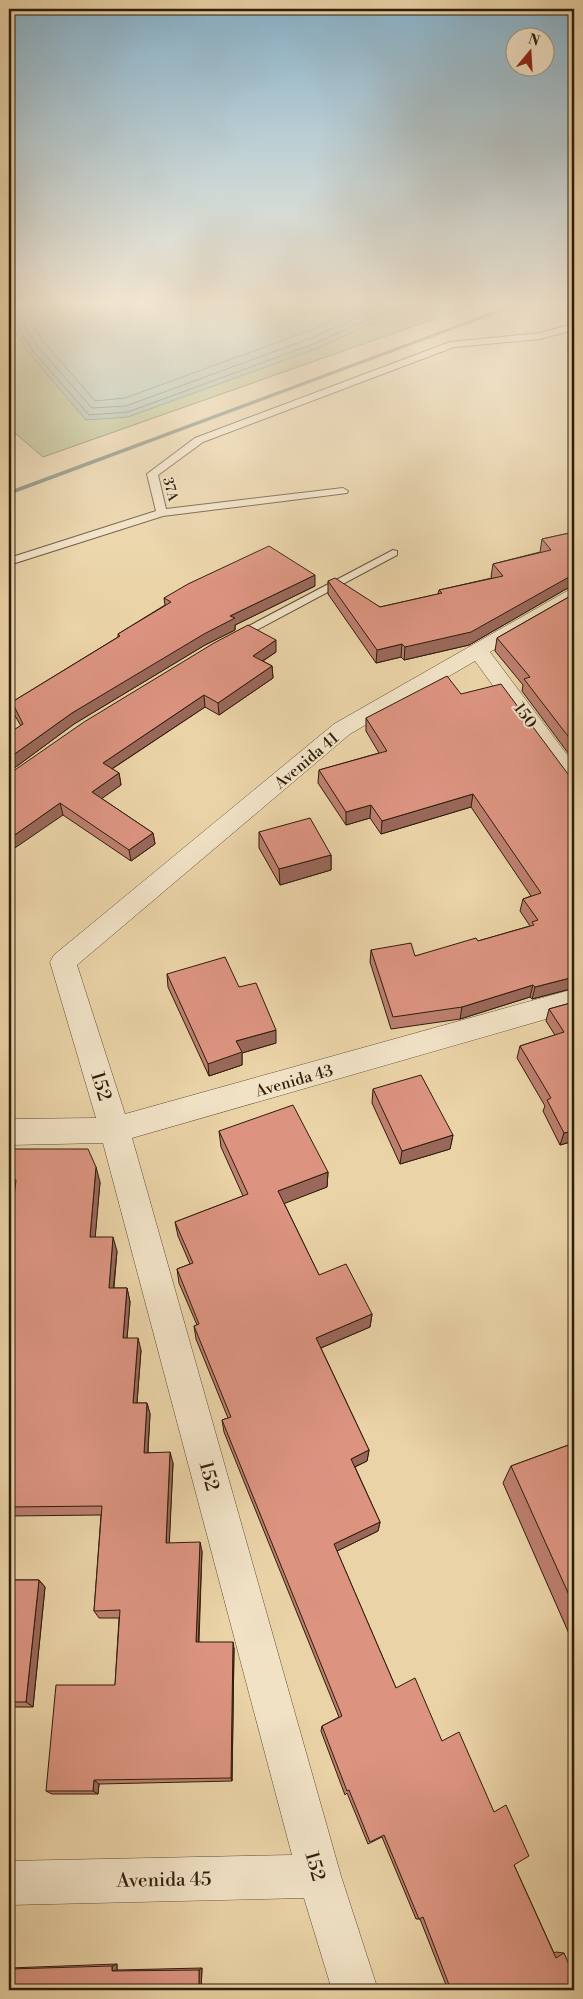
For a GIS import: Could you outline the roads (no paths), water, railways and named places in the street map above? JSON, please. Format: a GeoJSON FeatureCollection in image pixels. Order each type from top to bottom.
{"type":"FeatureCollection","features":[{"type":"Feature","properties":{"kind":"street","name":"Avenida 41"},"geometry":{"type":"LineString","coordinates":[[63,962],[342,730],[574,595]]}},
{"type":"Feature","properties":{"kind":"street","name":"150"},"geometry":{"type":"LineString","coordinates":[[478,650],[574,780]]}},
{"type":"Feature","properties":{"kind":"street","name":"152"},"geometry":{"type":"LineString","coordinates":[[63,962],[115,1130],[319,1876],[355,1990]]}},
{"type":"Feature","properties":{"kind":"street","name":"Avenida 43"},"geometry":{"type":"LineString","coordinates":[[9,1132],[115,1130],[574,1000]]}},
{"type":"Feature","properties":{"kind":"street","name":"Avenida 45"},"geometry":{"type":"LineString","coordinates":[[9,1883],[319,1876]]}},
{"type":"Feature","properties":{"kind":"lane","name":"37A"},"geometry":{"type":"LineString","coordinates":[[162,513],[152,474],[198,440],[317,395]]}},
{"type":"Feature","properties":{"kind":"lane","name":"37A"},"geometry":{"type":"LineString","coordinates":[[9,562],[162,513],[343,491]]}},
{"type":"Feature","properties":{"kind":"lane"},"geometry":{"type":"LineString","coordinates":[[219,645],[393,553]]}},
{"type":"Feature","properties":{"kind":"water"},"geometry":{"type":"Polygon","coordinates":[[[65,395],[188,395],[128,417],[86,420],[65,395]]]}},
{"type":"Feature","properties":{"kind":"waterway"},"geometry":{"type":"LineString","coordinates":[[9,493],[272,395]]}}]}
